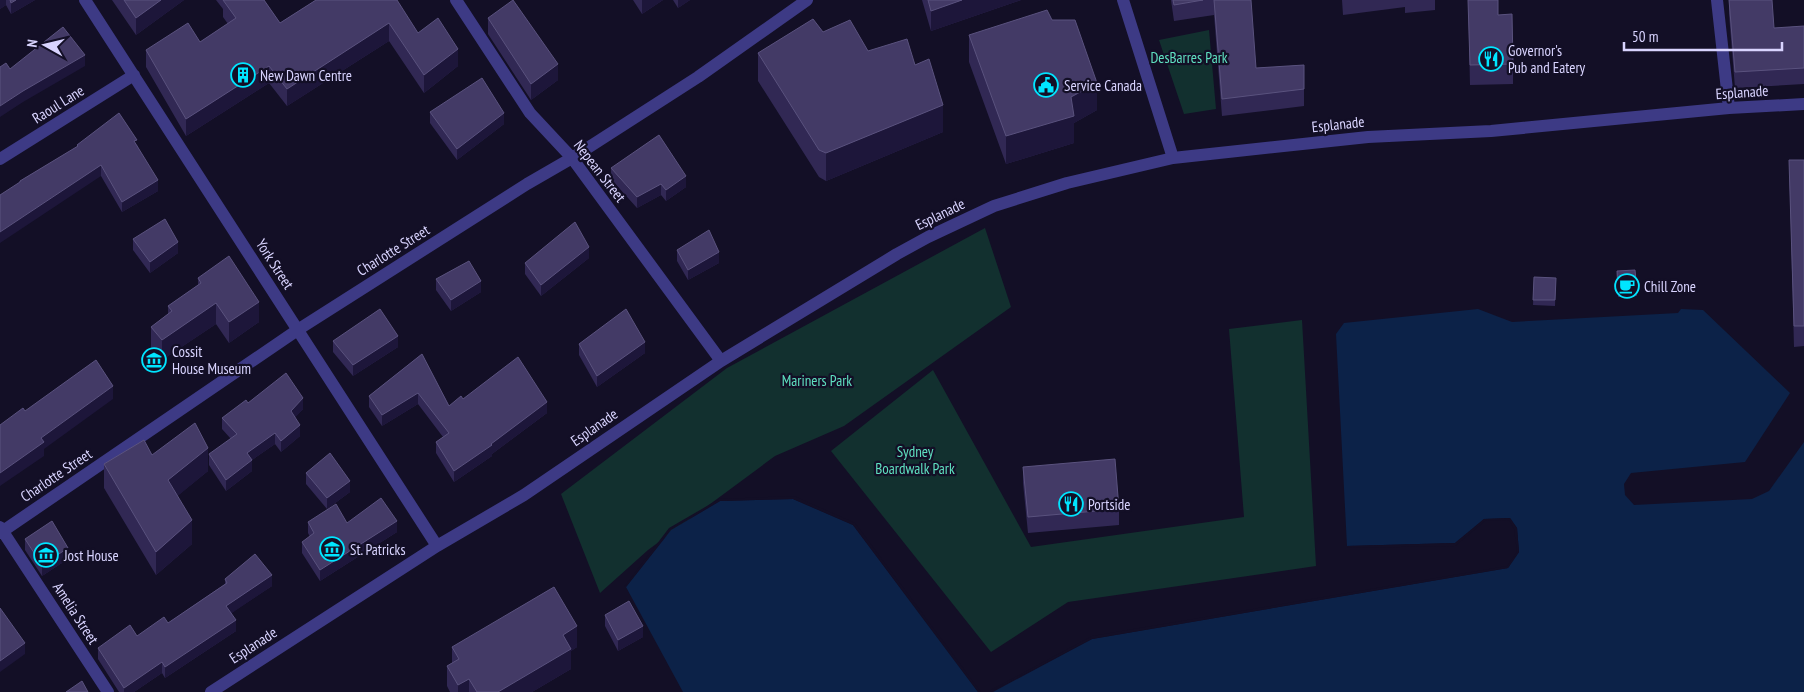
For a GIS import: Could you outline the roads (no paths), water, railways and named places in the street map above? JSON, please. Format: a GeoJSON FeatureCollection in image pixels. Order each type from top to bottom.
{"type":"FeatureCollection","features":[{"type":"Feature","properties":{"kind":"street","name":"York Street"},"geometry":{"type":"LineString","coordinates":[[85,0],[299,329],[436,546]]}},
{"type":"Feature","properties":{"kind":"street","name":"Nepean Street"},"geometry":{"type":"LineString","coordinates":[[456,0],[530,113],[572,158],[721,361]]}},
{"type":"Feature","properties":{"kind":"street","name":"Charlotte Street"},"geometry":{"type":"LineString","coordinates":[[1,531],[299,329],[698,77],[807,0]]}},
{"type":"Feature","properties":{"kind":"street"},"geometry":{"type":"LineString","coordinates":[[1123,0],[1173,158]]}},
{"type":"Feature","properties":{"kind":"street"},"geometry":{"type":"LineString","coordinates":[[1717,0],[1729,108]]}},
{"type":"Feature","properties":{"kind":"street","name":"Raoul Lane"},"geometry":{"type":"LineString","coordinates":[[0,159],[134,75]]}},
{"type":"Feature","properties":{"kind":"street","name":"Esplanade"},"geometry":{"type":"LineString","coordinates":[[211,692],[436,546],[524,496],[721,361],[897,254],[994,206],[1067,183],[1173,158],[1368,137],[1491,131],[1729,108],[1804,104]]}},
{"type":"Feature","properties":{"kind":"street","name":"Amelia Street"},"geometry":{"type":"LineString","coordinates":[[1,531],[108,692]]}},
{"type":"Feature","properties":{"kind":"water"},"geometry":{"type":"Polygon","coordinates":[[[1478,309],[1512,322],[1678,313],[1681,309],[1703,310],[1790,393],[1745,462],[1631,473],[1624,484],[1625,495],[1634,505],[1752,499],[1769,491],[1804,442],[1804,692],[993,692],[1092,639],[1508,568],[1519,552],[1517,528],[1510,518],[1484,519],[1455,543],[1347,546],[1336,334],[1344,323],[1478,309]]]}},
{"type":"Feature","properties":{"kind":"water"},"geometry":{"type":"Polygon","coordinates":[[[793,499],[853,525],[978,692],[683,692],[626,587],[671,530],[720,501],[793,499]]]}},
{"type":"Feature","properties":{"kind":"place","name":"Governor's Pub and Eatery"},"geometry":{"type":"Point","coordinates":[1491,59]}},
{"type":"Feature","properties":{"kind":"place","name":"New Dawn Centre"},"geometry":{"type":"Point","coordinates":[243,75]}},
{"type":"Feature","properties":{"kind":"place","name":"Service Canada"},"geometry":{"type":"Point","coordinates":[1046,85]}},
{"type":"Feature","properties":{"kind":"place","name":"Chill Zone"},"geometry":{"type":"Point","coordinates":[1627,286]}},
{"type":"Feature","properties":{"kind":"place","name":"Cossit House Museum"},"geometry":{"type":"Point","coordinates":[154,360]}},
{"type":"Feature","properties":{"kind":"place","name":"Portside"},"geometry":{"type":"Point","coordinates":[1071,504]}},
{"type":"Feature","properties":{"kind":"place","name":"St. Patricks"},"geometry":{"type":"Point","coordinates":[332,549]}},
{"type":"Feature","properties":{"kind":"place","name":"Jost House"},"geometry":{"type":"Point","coordinates":[46,555]}},
{"type":"Feature","properties":{"kind":"park label","name":"DesBarres Park"},"geometry":{"type":"Point","coordinates":[1189,57]}},
{"type":"Feature","properties":{"kind":"park label","name":"Mariners Park"},"geometry":{"type":"Point","coordinates":[817,380]}},
{"type":"Feature","properties":{"kind":"park label","name":"Sydney Boardwalk Park"},"geometry":{"type":"Point","coordinates":[915,460]}}]}
